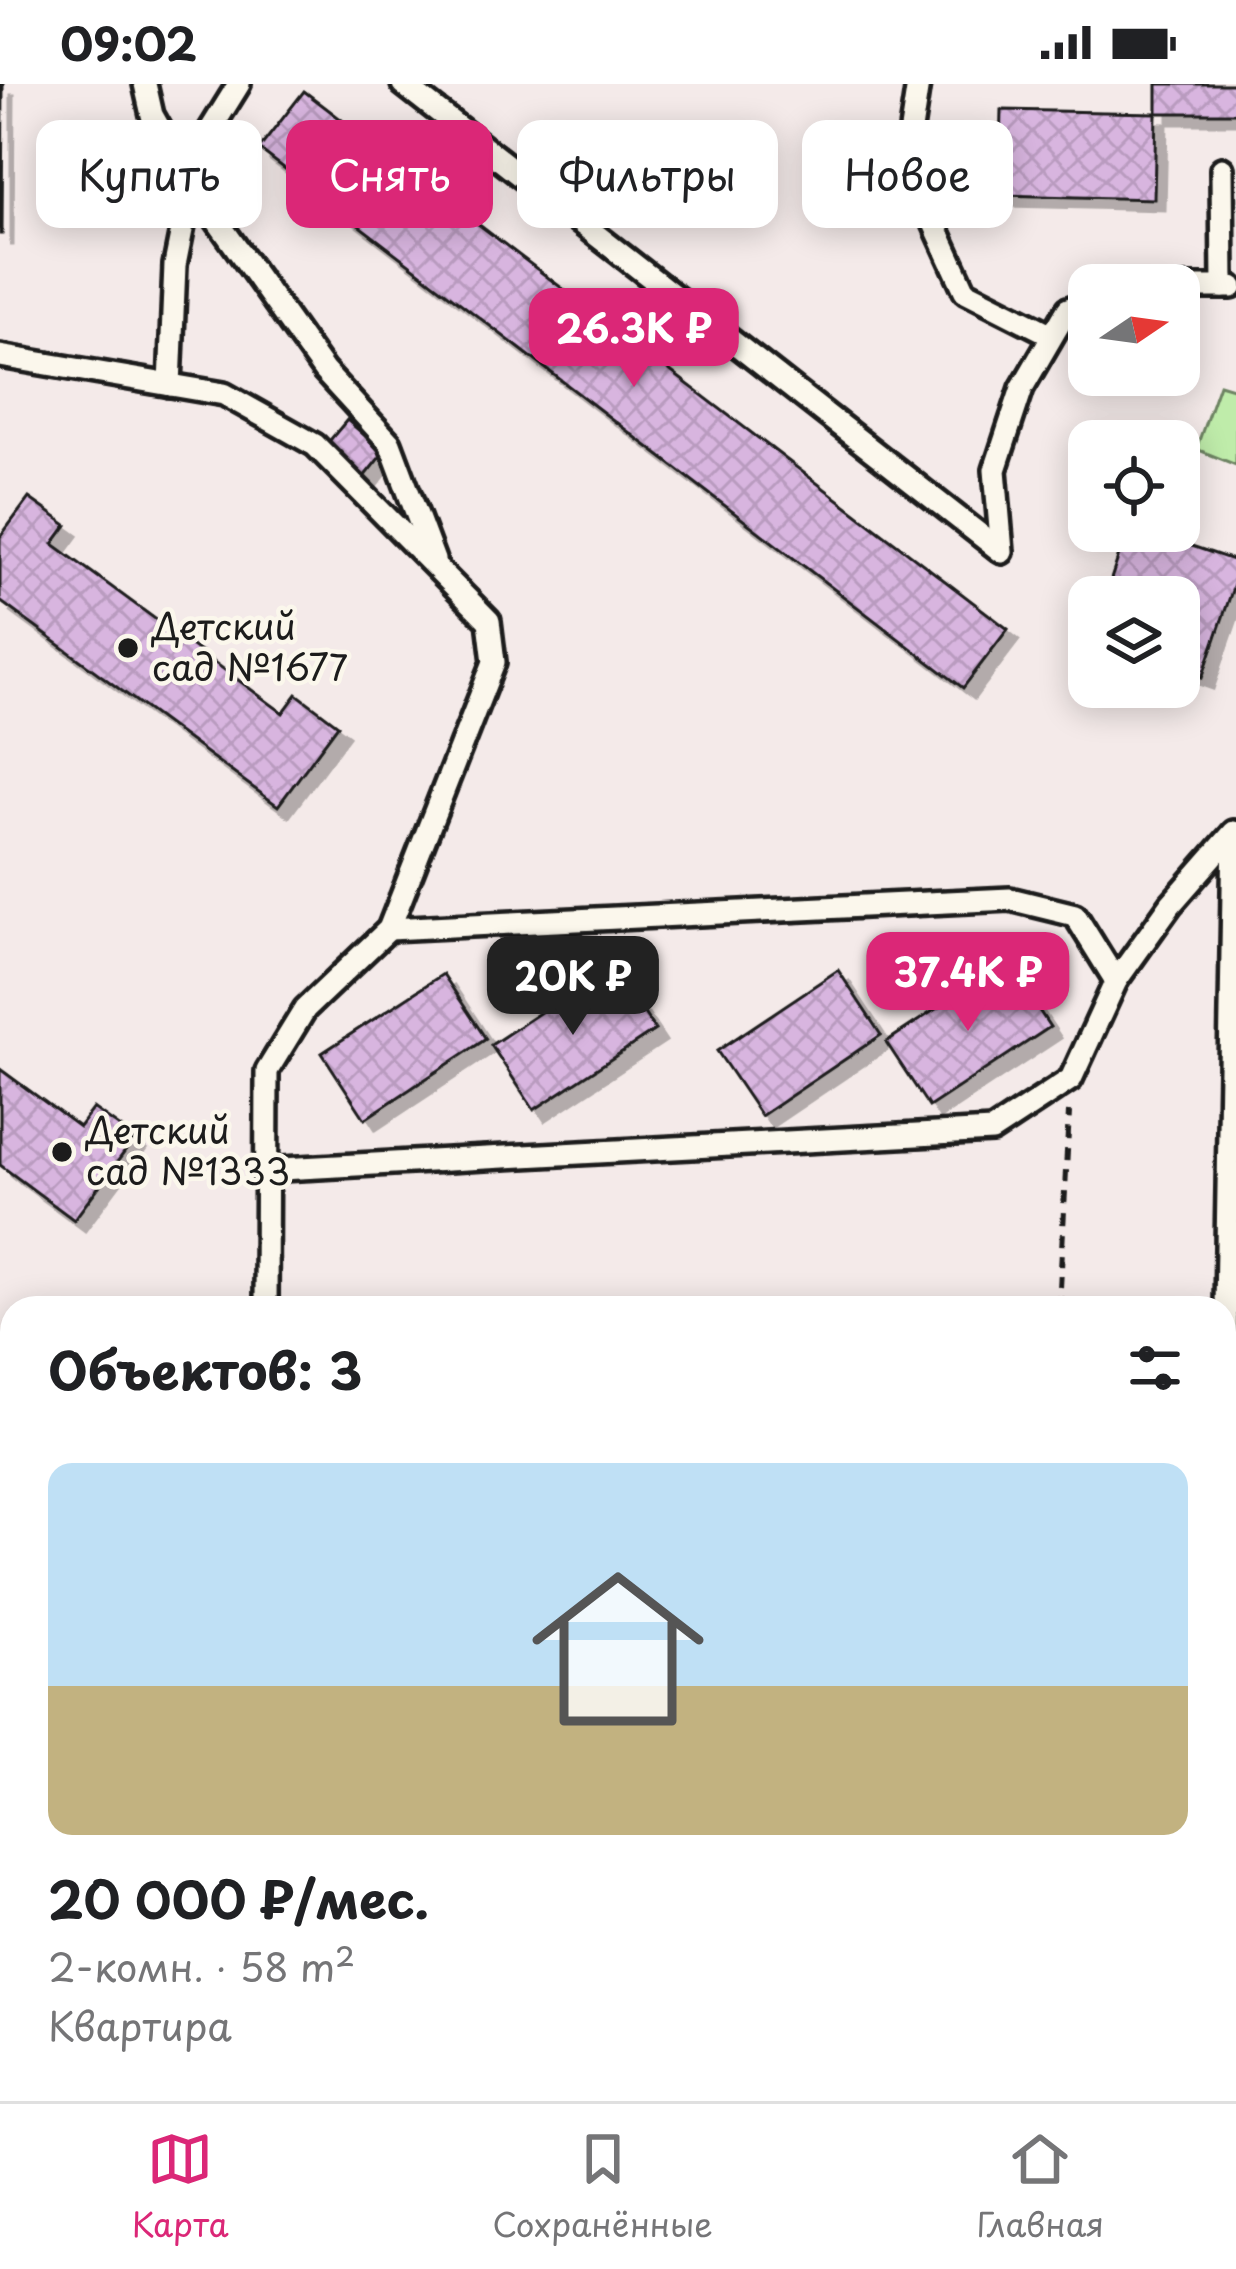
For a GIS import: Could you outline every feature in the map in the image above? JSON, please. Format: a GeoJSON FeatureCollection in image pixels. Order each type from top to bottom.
{"type":"FeatureCollection","features":[{"type":"Feature","properties":{"kind":"lane"},"geometry":{"type":"LineString","coordinates":[[145,84],[155,120]]}},
{"type":"Feature","properties":{"kind":"lane"},"geometry":{"type":"LineString","coordinates":[[217,120],[239,84]]}},
{"type":"Feature","properties":{"kind":"lane"},"geometry":{"type":"LineString","coordinates":[[403,84],[1002,552],[995,470],[1022,388],[1068,309]]}},
{"type":"Feature","properties":{"kind":"lane"},"geometry":{"type":"LineString","coordinates":[[918,84],[906,162],[964,291],[1052,335]]}},
{"type":"Feature","properties":{"kind":"lane"},"geometry":{"type":"LineString","coordinates":[[1222,169],[1229,287]]}},
{"type":"Feature","properties":{"kind":"lane"},"geometry":{"type":"LineString","coordinates":[[170,385],[175,265],[182,228]]}},
{"type":"Feature","properties":{"kind":"lane"},"geometry":{"type":"LineString","coordinates":[[222,228],[324,371],[390,443],[437,569]]}},
{"type":"Feature","properties":{"kind":"lane"},"geometry":{"type":"LineString","coordinates":[[0,356],[224,394],[315,445],[489,622],[494,662],[389,929],[305,1009],[267,1071],[266,1296]]}},
{"type":"Feature","properties":{"kind":"lane"},"geometry":{"type":"LineString","coordinates":[[263,1170],[992,1131],[1071,1078],[1116,981],[1171,904],[1234,832],[1226,1296]]}},
{"type":"Feature","properties":{"kind":"lane"},"geometry":{"type":"LineString","coordinates":[[389,929],[1010,899],[1075,915],[1116,981]]}},
{"type":"Feature","properties":{"kind":"path"},"geometry":{"type":"LineString","coordinates":[[1060,1296],[1071,1078]]}},
{"type":"Feature","properties":{"kind":"green space"},"geometry":{"type":"Polygon","coordinates":[[[1219,384],[1236,389],[1236,465],[1200,451],[1219,384]]]}},
{"type":"Feature","properties":{"kind":"building"},"geometry":{"type":"Polygon","coordinates":[[[3,84],[2,234],[0,234],[3,84]]]}},
{"type":"Feature","properties":{"kind":"building"},"geometry":{"type":"Polygon","coordinates":[[[1157,84],[1236,84],[1236,113],[1157,113],[1157,84]]]}},
{"type":"Feature","properties":{"kind":"building"},"geometry":{"type":"Polygon","coordinates":[[[304,91],[342,120],[286,120],[286,170],[262,151],[304,91]]]}},
{"type":"Feature","properties":{"kind":"building"},"geometry":{"type":"Polygon","coordinates":[[[1001,110],[1156,113],[1154,199],[1013,195],[1013,120],[1001,120],[1001,110]]]}},
{"type":"Feature","properties":{"kind":"building"},"geometry":{"type":"Polygon","coordinates":[[[362,228],[483,228],[1008,629],[963,688],[362,228]]]}},
{"type":"Feature","properties":{"kind":"building"},"geometry":{"type":"Polygon","coordinates":[[[347,420],[384,452],[363,478],[325,446],[347,420]]]}},
{"type":"Feature","properties":{"kind":"building","name":"Детский сад №1677"},"geometry":{"type":"Polygon","coordinates":[[[29,498],[67,525],[53,544],[283,713],[297,694],[338,725],[278,806],[0,601],[0,537],[29,498]]]}},
{"type":"Feature","properties":{"kind":"building"},"geometry":{"type":"Polygon","coordinates":[[[1200,549],[1236,561],[1236,579],[1202,678],[1200,576],[1112,576],[1120,552],[1200,549]]]}},
{"type":"Feature","properties":{"kind":"building"},"geometry":{"type":"Polygon","coordinates":[[[1007,962],[1050,1027],[929,1107],[886,1042],[1007,962]]]}},
{"type":"Feature","properties":{"kind":"building"},"geometry":{"type":"Polygon","coordinates":[[[612,965],[655,1030],[534,1110],[491,1045],[612,965]]]}},
{"type":"Feature","properties":{"kind":"building"},"geometry":{"type":"Polygon","coordinates":[[[838,970],[881,1035],[761,1116],[717,1051],[838,970]]]}},
{"type":"Feature","properties":{"kind":"building"},"geometry":{"type":"Polygon","coordinates":[[[443,974],[486,1039],[365,1119],[322,1053],[443,974]]]}},
{"type":"Feature","properties":{"kind":"building","name":"Детский сад №1333"},"geometry":{"type":"Polygon","coordinates":[[[0,1069],[79,1127],[93,1108],[135,1138],[74,1220],[0,1165],[0,1069]]]}},
{"type":"Feature","properties":{"kind":"place","name":"Детский сад №1677"},"geometry":{"type":"Point","coordinates":[128,648]}},
{"type":"Feature","properties":{"kind":"place","name":"Детский сад №1333"},"geometry":{"type":"Point","coordinates":[62,1152]}}]}
